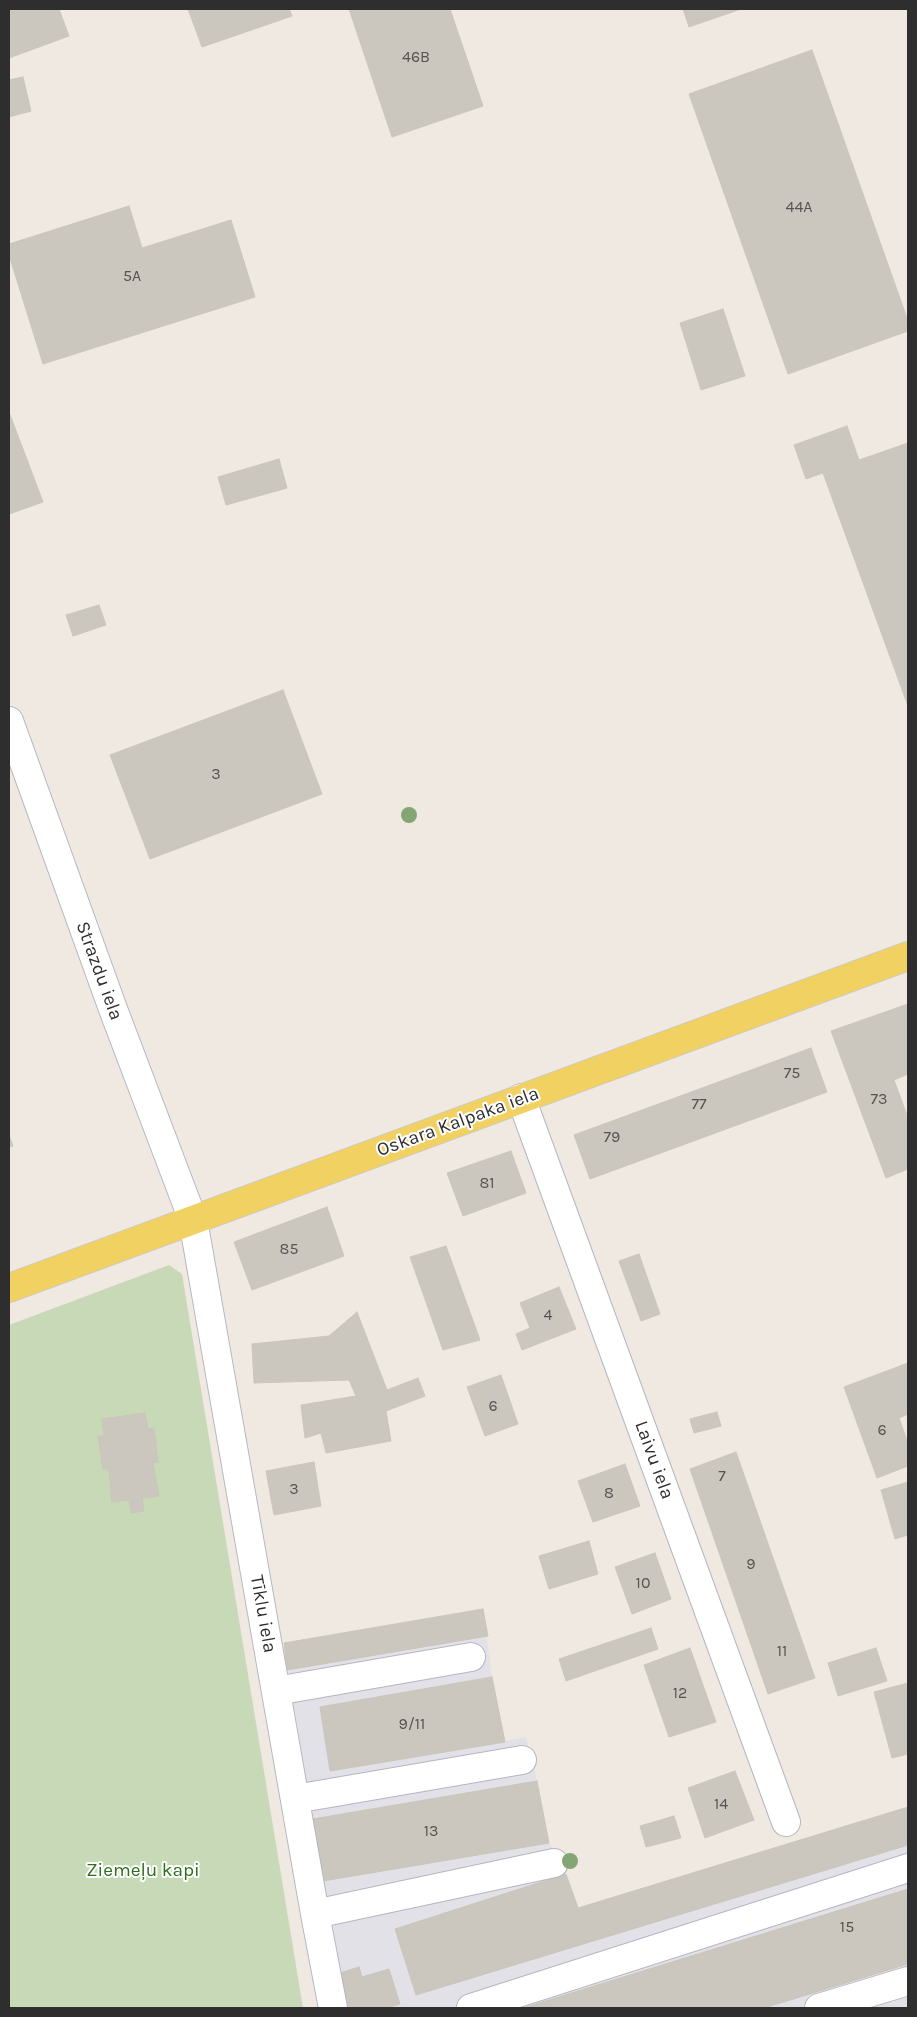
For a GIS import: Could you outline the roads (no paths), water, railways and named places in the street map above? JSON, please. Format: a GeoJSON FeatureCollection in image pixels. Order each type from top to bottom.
{"type":"FeatureCollection","features":[{"type":"Feature","properties":{"kind":"main road","name":"Oskara Kalpaka iela"},"geometry":{"type":"LineString","coordinates":[[9,1288],[908,956]]}},
{"type":"Feature","properties":{"kind":"street","name":"Strazdu iela"},"geometry":{"type":"LineString","coordinates":[[9,721],[113,1009],[193,1220]]}},
{"type":"Feature","properties":{"kind":"street","name":"Laivu iela"},"geometry":{"type":"LineString","coordinates":[[522,1098],[786,1822]]}},
{"type":"Feature","properties":{"kind":"street","name":"Tīklu iela"},"geometry":{"type":"LineString","coordinates":[[193,1220],[333,2008]]}},
{"type":"Feature","properties":{"kind":"street"},"geometry":{"type":"LineString","coordinates":[[276,1691],[471,1657]]}},
{"type":"Feature","properties":{"kind":"street"},"geometry":{"type":"LineString","coordinates":[[295,1799],[522,1760]]}},
{"type":"Feature","properties":{"kind":"street"},"geometry":{"type":"LineString","coordinates":[[315,1914],[554,1863]]}},
{"type":"Feature","properties":{"kind":"street"},"geometry":{"type":"LineString","coordinates":[[471,2008],[908,1868]]}},
{"type":"Feature","properties":{"kind":"street"},"geometry":{"type":"LineString","coordinates":[[819,2008],[908,1981]]}},
{"type":"Feature","properties":{"kind":"park label","name":"Ziemeļu kapi"},"geometry":{"type":"Point","coordinates":[143,1871]}}]}
